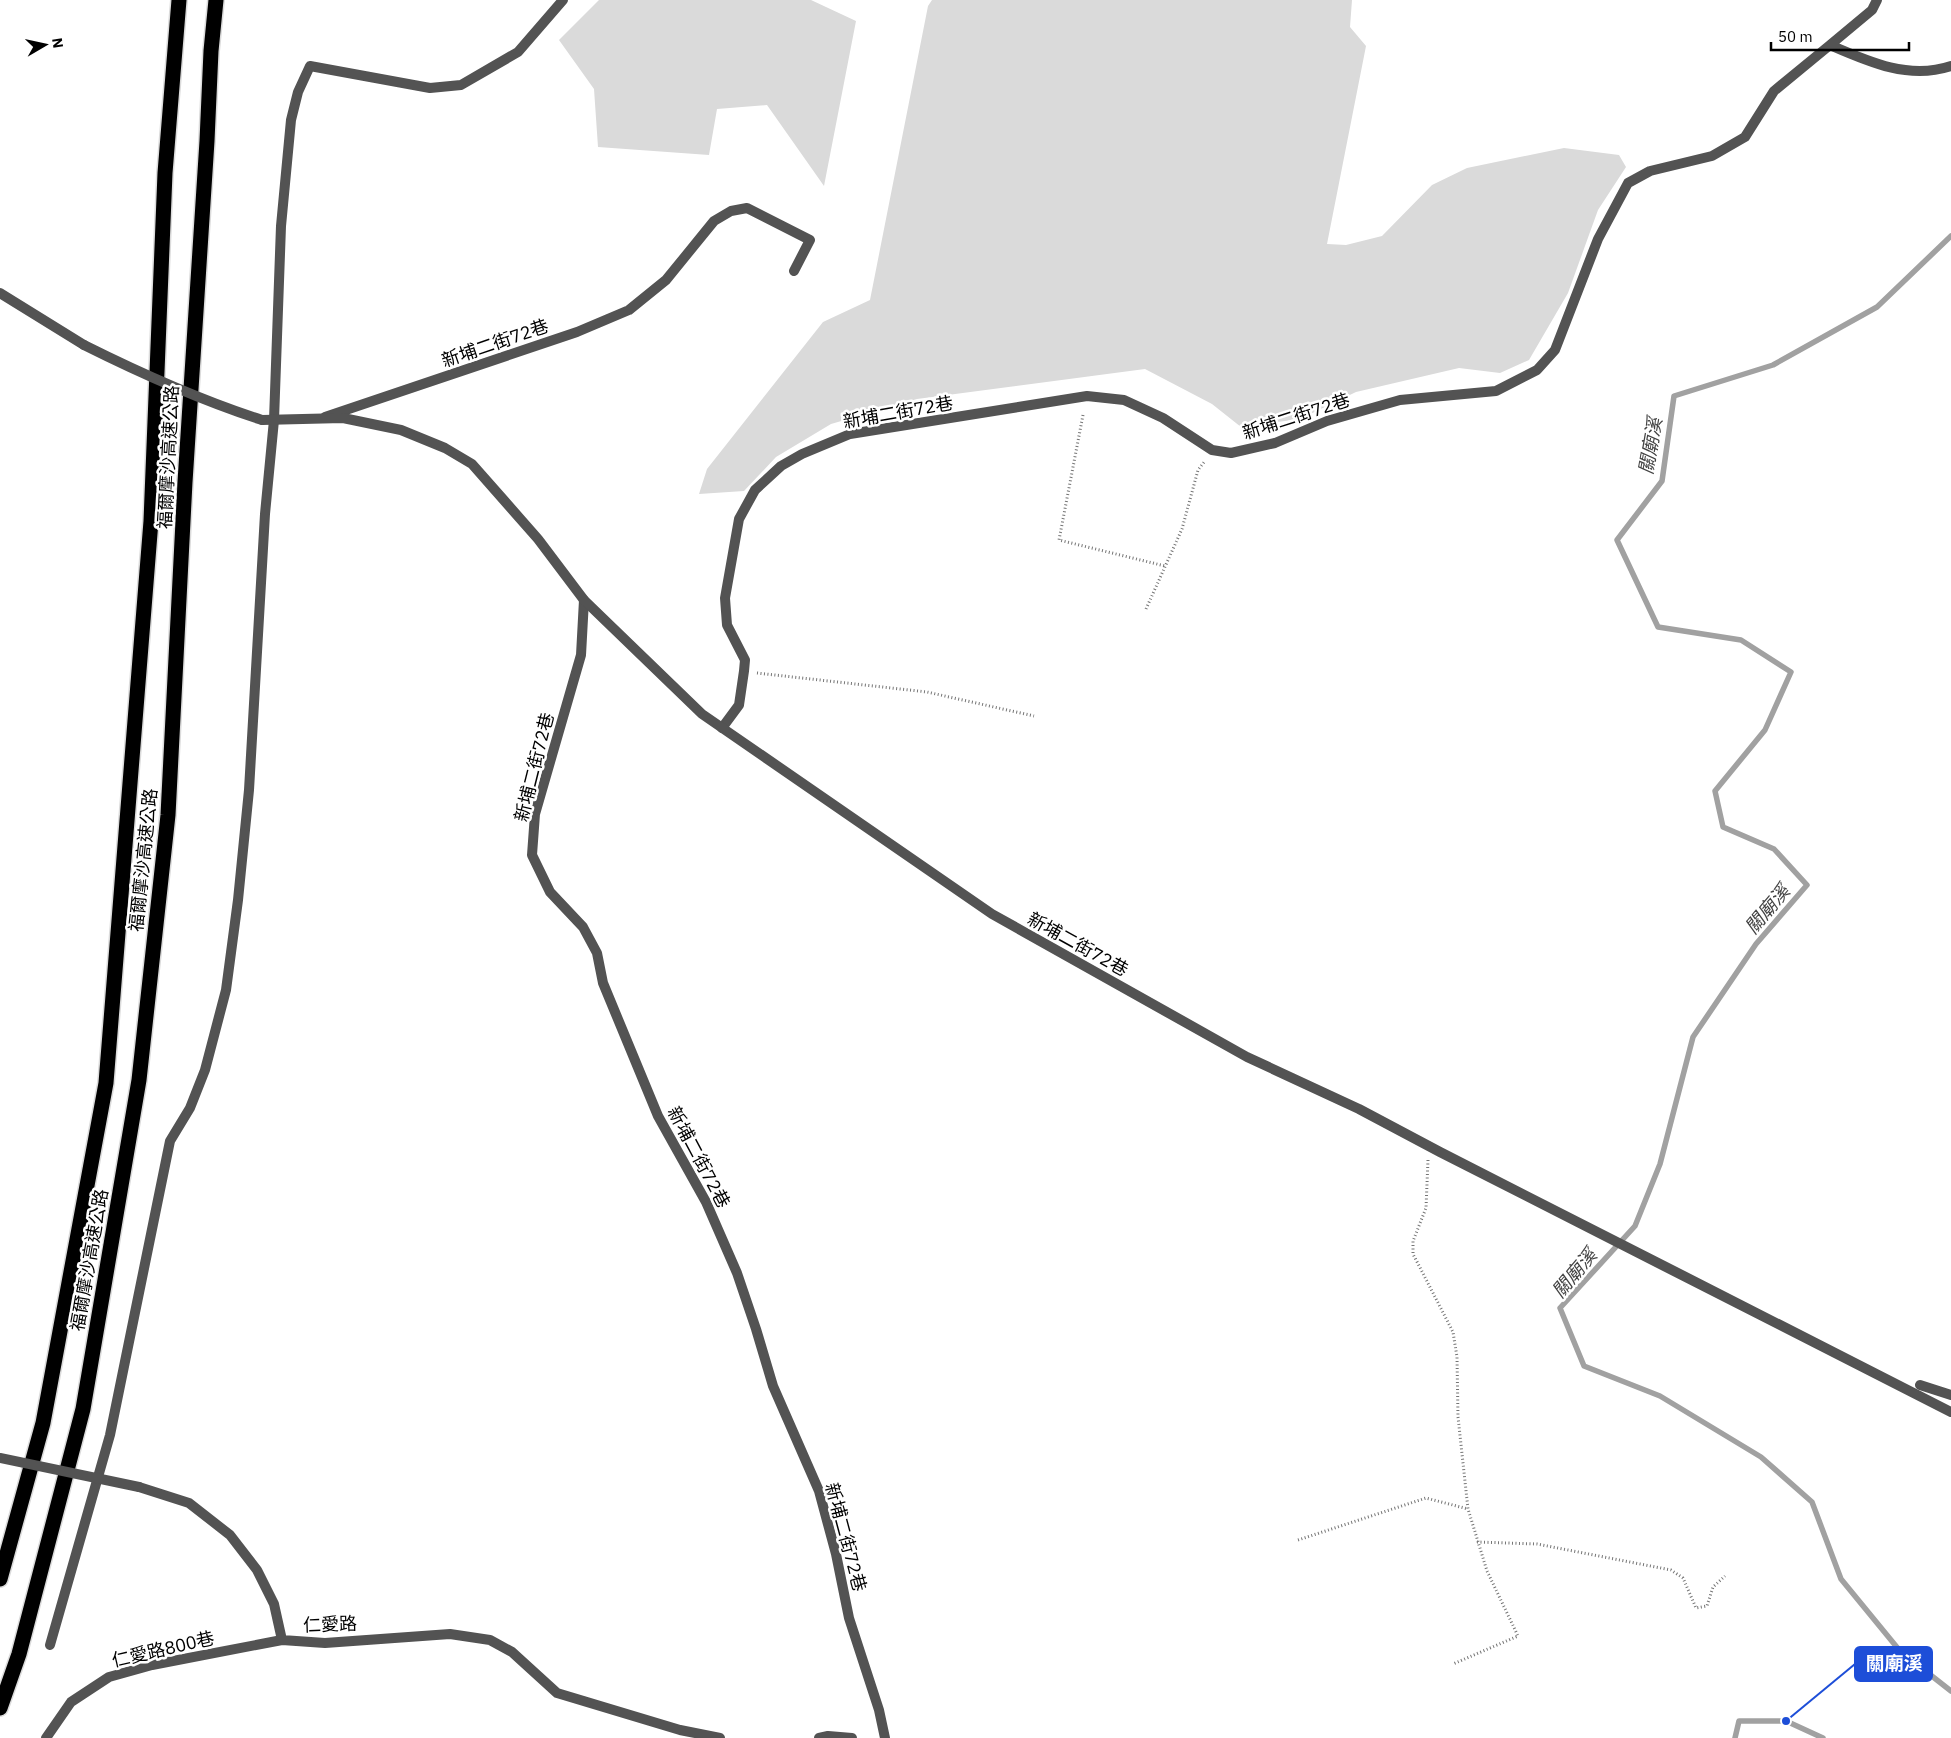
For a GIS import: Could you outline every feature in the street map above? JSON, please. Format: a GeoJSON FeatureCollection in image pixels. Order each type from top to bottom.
{"type":"FeatureCollection","features":[{"type":"Feature","properties":{"kind":"highway","name":"福爾摩沙高速公路"},"geometry":{"type":"LineString","coordinates":[[0,1579],[43,1423],[106,1082],[151,521],[165,173],[179,0]]}},
{"type":"Feature","properties":{"kind":"highway","name":"福爾摩沙高速公路"},"geometry":{"type":"LineString","coordinates":[[0,1708],[19,1654],[83,1409],[139,1080],[168,814],[185,482],[211,50],[216,0]]}},
{"type":"Feature","properties":{"kind":"street"},"geometry":{"type":"LineString","coordinates":[[50,1645],[110,1436],[170,1141],[190,1108],[205,1070],[226,990],[238,900],[249,790],[265,514],[274,420],[281,226],[291,120],[298,92],[310,66],[430,88],[461,85],[518,52],[562,0]]}},
{"type":"Feature","properties":{"kind":"street","name":"新埔二街72巷"},"geometry":{"type":"LineString","coordinates":[[722,728],[739,705],[745,660],[726,625],[725,598],[739,519],[756,490],[781,466],[802,454],[850,434],[1087,396],[1124,400],[1163,418],[1212,450],[1232,453],[1276,443],[1327,421],[1400,400],[1496,391],[1536,370],[1555,350],[1598,239],[1628,184],[1650,171],[1712,156],[1745,137],[1774,91],[1872,10],[1877,0]]}},
{"type":"Feature","properties":{"kind":"street"},"geometry":{"type":"LineString","coordinates":[[1830,45],[1871,62],[1914,72],[1939,70],[1951,66]]}},
{"type":"Feature","properties":{"kind":"street","name":"新埔二街72巷"},"geometry":{"type":"LineString","coordinates":[[319,419],[567,335],[630,310],[666,280],[714,221],[731,211],[747,208],[810,240],[794,271]]}},
{"type":"Feature","properties":{"kind":"street","name":"新埔二街72巷"},"geometry":{"type":"LineString","coordinates":[[0,293],[84,344],[144,374],[218,406],[262,420],[343,418],[401,430],[445,448],[472,464],[538,539],[584,600],[702,714],[992,914],[1248,1057],[1359,1109],[1951,1412]]}},
{"type":"Feature","properties":{"kind":"street","name":"新埔二街72巷"},"geometry":{"type":"LineString","coordinates":[[584,600],[581,655],[535,814],[532,855],[550,892],[584,927],[597,953],[603,983],[658,1116],[706,1202],[737,1273],[773,1386],[819,1491],[836,1554],[849,1618],[879,1710],[884,1738]]}},
{"type":"Feature","properties":{"kind":"street"},"geometry":{"type":"LineString","coordinates":[[1920,1385],[1951,1395]]}},
{"type":"Feature","properties":{"kind":"street","name":"仁愛路"},"geometry":{"type":"LineString","coordinates":[[0,1458],[140,1487],[189,1504],[230,1535],[257,1570],[274,1604],[282,1640],[325,1643],[450,1634],[490,1640],[512,1652],[557,1692],[680,1730],[720,1738]]}},
{"type":"Feature","properties":{"kind":"street","name":"仁愛路800巷"},"geometry":{"type":"LineString","coordinates":[[46,1738],[71,1702],[109,1677],[152,1665],[282,1640]]}},
{"type":"Feature","properties":{"kind":"street"},"geometry":{"type":"LineString","coordinates":[[819,1738],[828,1736],[852,1738]]}},
{"type":"Feature","properties":{"kind":"path"},"geometry":{"type":"LineString","coordinates":[[1084,415],[1058,540],[1165,566]]}},
{"type":"Feature","properties":{"kind":"path"},"geometry":{"type":"LineString","coordinates":[[1146,609],[1182,529],[1198,470],[1212,450]]}},
{"type":"Feature","properties":{"kind":"path"},"geometry":{"type":"LineString","coordinates":[[744,671],[926,692],[1034,716]]}},
{"type":"Feature","properties":{"kind":"path"},"geometry":{"type":"LineString","coordinates":[[1428,1146],[1426,1208],[1413,1240],[1414,1254],[1453,1332],[1457,1358],[1458,1417],[1468,1509],[1486,1571],[1518,1636],[1453,1664]]}},
{"type":"Feature","properties":{"kind":"path"},"geometry":{"type":"LineString","coordinates":[[1298,1540],[1426,1498],[1468,1509]]}},
{"type":"Feature","properties":{"kind":"path"},"geometry":{"type":"LineString","coordinates":[[1477,1542],[1537,1544],[1671,1570],[1682,1578],[1696,1608],[1707,1606],[1713,1587],[1725,1576]]}},
{"type":"Feature","properties":{"kind":"shaded area"},"geometry":{"type":"Polygon","coordinates":[[[599,0],[811,0],[856,21],[824,186],[767,105],[717,109],[709,155],[598,147],[594,89],[559,40],[599,0]]]}},
{"type":"Feature","properties":{"kind":"shaded area"},"geometry":{"type":"Polygon","coordinates":[[[932,0],[1352,0],[1350,27],[1366,46],[1327,244],[1346,245],[1382,236],[1432,185],[1467,168],[1564,148],[1619,155],[1626,167],[1598,210],[1568,293],[1529,360],[1500,373],[1459,368],[1356,392],[1300,419],[1241,427],[1212,404],[1145,369],[917,399],[831,424],[776,457],[744,491],[699,494],[707,469],[823,322],[870,300],[928,6],[932,0]]]}},
{"type":"Feature","properties":{"kind":"waterway","name":"關廟溪"},"geometry":{"type":"LineString","coordinates":[[1951,236],[1877,307],[1773,365],[1674,396],[1662,481],[1617,540],[1658,627],[1741,640],[1791,672],[1765,730],[1715,791],[1723,827],[1774,849],[1807,885],[1756,944],[1693,1037],[1660,1164],[1635,1226],[1560,1308],[1584,1366],[1660,1396],[1761,1457],[1812,1502],[1841,1579],[1900,1651],[1951,1691]]}},
{"type":"Feature","properties":{"kind":"waterway","name":"關廟溪"},"geometry":{"type":"LineString","coordinates":[[1735,1738],[1739,1721],[1786,1721],[1823,1738]]}},
{"type":"Feature","properties":{"kind":"place","name":"關廟溪"},"geometry":{"type":"Point","coordinates":[1786,1721]}}]}
